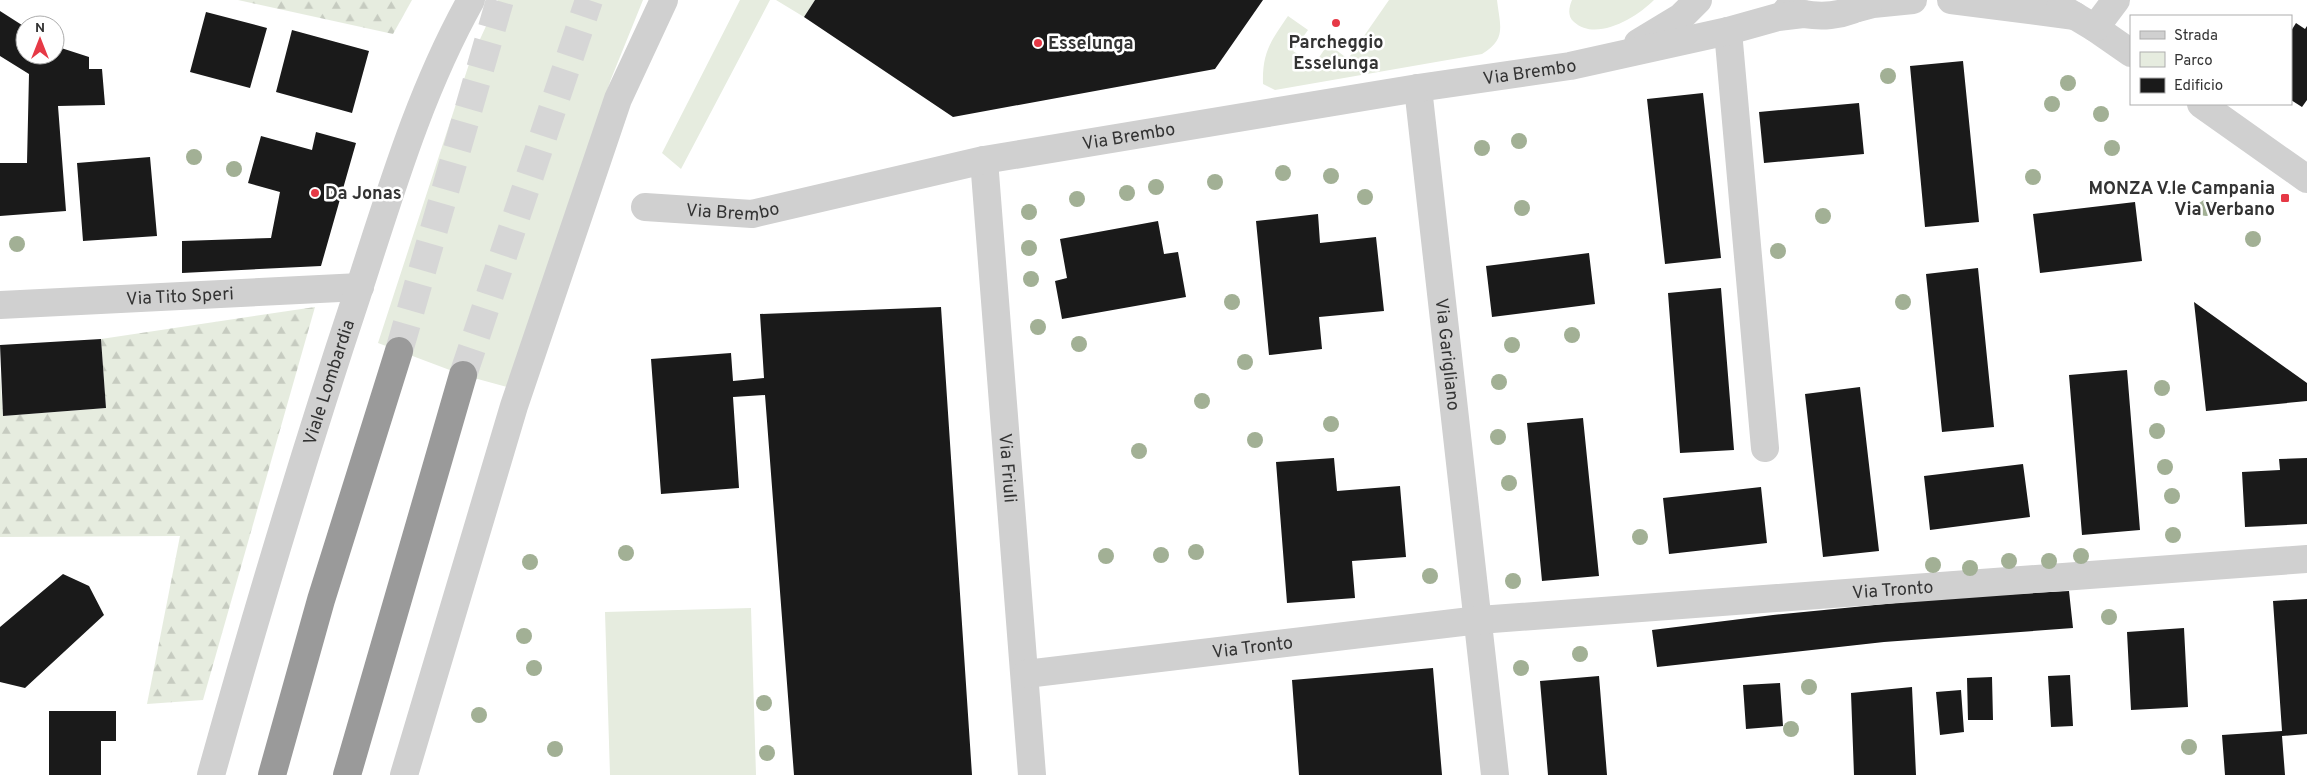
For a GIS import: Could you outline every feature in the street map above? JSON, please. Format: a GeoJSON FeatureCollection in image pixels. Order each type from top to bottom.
{"type":"FeatureCollection","features":[{"type":"Feature","properties":{"kind":"highway"},"geometry":{"type":"LineString","coordinates":[[272,775],[321,600],[399,351]]}},
{"type":"Feature","properties":{"kind":"highway"},"geometry":{"type":"LineString","coordinates":[[347,775],[463,375]]}},
{"type":"Feature","properties":{"kind":"street","name":"Viale Lombardia"},"geometry":{"type":"LineString","coordinates":[[211,775],[313,428],[422,102],[452,34],[471,0]]}},
{"type":"Feature","properties":{"kind":"street"},"geometry":{"type":"LineString","coordinates":[[404,775],[514,406],[618,100],[664,0]]}},
{"type":"Feature","properties":{"kind":"street","name":"Via Brembo"},"geometry":{"type":"LineString","coordinates":[[1614,56],[1681,17],[1698,0]]}},
{"type":"Feature","properties":{"kind":"street"},"geometry":{"type":"LineString","coordinates":[[1770,0],[1787,10],[1803,14],[1835,15],[1865,4],[1913,0]]}},
{"type":"Feature","properties":{"kind":"street"},"geometry":{"type":"LineString","coordinates":[[1951,0],[2085,22],[2116,0]]}},
{"type":"Feature","properties":{"kind":"street"},"geometry":{"type":"LineString","coordinates":[[2048,0],[2130,52]]}},
{"type":"Feature","properties":{"kind":"street","name":"Via Brembo"},"geometry":{"type":"LineString","coordinates":[[645,207],[752,214],[984,160],[1418,88],[1570,66],[1728,31],[1778,17],[1803,14]]}},
{"type":"Feature","properties":{"kind":"street"},"geometry":{"type":"LineString","coordinates":[[1728,31],[1765,448]]}},
{"type":"Feature","properties":{"kind":"street","name":"Via Garigliano"},"geometry":{"type":"LineString","coordinates":[[1418,88],[1479,620]]}},
{"type":"Feature","properties":{"kind":"street"},"geometry":{"type":"LineString","coordinates":[[2203,105],[2307,179]]}},
{"type":"Feature","properties":{"kind":"street","name":"Via Friuli"},"geometry":{"type":"LineString","coordinates":[[984,160],[1026,674],[1032,775]]}},
{"type":"Feature","properties":{"kind":"street","name":"Via Tito Speri"},"geometry":{"type":"LineString","coordinates":[[0,305],[360,287]]}},
{"type":"Feature","properties":{"kind":"street","name":"Via Tronto"},"geometry":{"type":"LineString","coordinates":[[1026,674],[1479,620],[2307,559]]}},
{"type":"Feature","properties":{"kind":"street"},"geometry":{"type":"LineString","coordinates":[[1479,620],[1495,775]]}},
{"type":"Feature","properties":{"kind":"green space"},"geometry":{"type":"Polygon","coordinates":[[[238,0],[412,0],[393,34],[238,0]]]}},
{"type":"Feature","properties":{"kind":"green space"},"geometry":{"type":"Polygon","coordinates":[[[498,0],[643,0],[611,79],[507,387],[463,375],[378,343],[470,61],[498,0]]]}},
{"type":"Feature","properties":{"kind":"green space"},"geometry":{"type":"Polygon","coordinates":[[[740,0],[770,0],[681,169],[662,153],[740,0]]]}},
{"type":"Feature","properties":{"kind":"green space"},"geometry":{"type":"Polygon","coordinates":[[[776,0],[815,0],[804,17],[776,0]]]}},
{"type":"Feature","properties":{"kind":"green space"},"geometry":{"type":"Polygon","coordinates":[[[1389,0],[1497,0],[1500,25],[1499,37],[1482,54],[1275,90],[1263,84],[1266,55],[1288,16],[1308,30],[1293,51],[1314,65],[1328,44],[1348,59],[1389,0]]]}},
{"type":"Feature","properties":{"kind":"green space"},"geometry":{"type":"Polygon","coordinates":[[[1572,0],[1654,0],[1627,20],[1604,29],[1593,30],[1583,28],[1572,20],[1569,11],[1572,0]]]}},
{"type":"Feature","properties":{"kind":"green space"},"geometry":{"type":"Polygon","coordinates":[[[315,307],[203,700],[147,704],[180,536],[0,537],[0,372],[3,416],[106,408],[101,339],[315,307]]]}},
{"type":"Feature","properties":{"kind":"green space"},"geometry":{"type":"Polygon","coordinates":[[[751,608],[756,775],[610,775],[605,612],[751,608]]]}},
{"type":"Feature","properties":{"kind":"building","name":"Esselunga"},"geometry":{"type":"Polygon","coordinates":[[[815,0],[1263,0],[1215,69],[953,117],[804,17],[815,0]]]}},
{"type":"Feature","properties":{"kind":"building"},"geometry":{"type":"Polygon","coordinates":[[[0,11],[15,21],[15,65],[65,65],[65,49],[89,57],[89,69],[102,69],[105,105],[58,106],[66,211],[0,216],[0,163],[27,163],[29,74],[0,56],[0,11]]]}},
{"type":"Feature","properties":{"kind":"building"},"geometry":{"type":"Polygon","coordinates":[[[206,12],[267,28],[250,88],[190,72],[206,12]]]}},
{"type":"Feature","properties":{"kind":"building"},"geometry":{"type":"Polygon","coordinates":[[[2296,23],[2305,29],[2307,26],[2307,100],[2302,107],[2292,101],[2292,29],[2296,23]]]}},
{"type":"Feature","properties":{"kind":"building"},"geometry":{"type":"Polygon","coordinates":[[[292,30],[369,51],[352,113],[276,92],[292,30]]]}},
{"type":"Feature","properties":{"kind":"building"},"geometry":{"type":"Polygon","coordinates":[[[1963,61],[1979,222],[1925,227],[1910,66],[1963,61]]]}},
{"type":"Feature","properties":{"kind":"building"},"geometry":{"type":"Polygon","coordinates":[[[1703,93],[1721,258],[1665,264],[1647,99],[1703,93]]]}},
{"type":"Feature","properties":{"kind":"building"},"geometry":{"type":"Polygon","coordinates":[[[1859,103],[1864,154],[1764,163],[1759,112],[1859,103]]]}},
{"type":"Feature","properties":{"kind":"building"},"geometry":{"type":"Polygon","coordinates":[[[316,132],[356,143],[321,266],[182,273],[182,241],[271,238],[280,192],[248,183],[261,136],[312,150],[316,132]]]}},
{"type":"Feature","properties":{"kind":"building"},"geometry":{"type":"Polygon","coordinates":[[[150,157],[157,236],[83,241],[77,163],[150,157]]]}},
{"type":"Feature","properties":{"kind":"building"},"geometry":{"type":"Polygon","coordinates":[[[2135,202],[2142,261],[2040,273],[2033,214],[2135,202]]]}},
{"type":"Feature","properties":{"kind":"building"},"geometry":{"type":"Polygon","coordinates":[[[1318,214],[1320,243],[1376,237],[1384,311],[1319,317],[1322,349],[1269,355],[1256,221],[1318,214]]]}},
{"type":"Feature","properties":{"kind":"building"},"geometry":{"type":"Polygon","coordinates":[[[1158,221],[1164,254],[1178,252],[1186,297],[1062,319],[1055,281],[1067,278],[1060,239],[1158,221]]]}},
{"type":"Feature","properties":{"kind":"building"},"geometry":{"type":"Polygon","coordinates":[[[1589,253],[1595,304],[1492,317],[1486,266],[1589,253]]]}},
{"type":"Feature","properties":{"kind":"building"},"geometry":{"type":"Polygon","coordinates":[[[1978,268],[1994,427],[1942,432],[1926,274],[1978,268]]]}},
{"type":"Feature","properties":{"kind":"building"},"geometry":{"type":"Polygon","coordinates":[[[1721,288],[1734,450],[1680,453],[1668,293],[1721,288]]]}},
{"type":"Feature","properties":{"kind":"building"},"geometry":{"type":"Polygon","coordinates":[[[2194,302],[2307,383],[2307,401],[2206,411],[2194,302]]]}},
{"type":"Feature","properties":{"kind":"building"},"geometry":{"type":"Polygon","coordinates":[[[941,307],[972,775],[794,775],[765,395],[733,397],[739,488],[661,494],[651,359],[731,353],[733,381],[764,378],[760,314],[941,307]]]}},
{"type":"Feature","properties":{"kind":"building"},"geometry":{"type":"Polygon","coordinates":[[[101,339],[106,408],[3,416],[0,345],[101,339]]]}},
{"type":"Feature","properties":{"kind":"building"},"geometry":{"type":"Polygon","coordinates":[[[2127,370],[2140,530],[2082,535],[2069,375],[2127,370]]]}},
{"type":"Feature","properties":{"kind":"building"},"geometry":{"type":"Polygon","coordinates":[[[1860,387],[1879,551],[1823,557],[1805,394],[1860,387]]]}},
{"type":"Feature","properties":{"kind":"building"},"geometry":{"type":"Polygon","coordinates":[[[1583,418],[1599,576],[1542,581],[1527,423],[1583,418]]]}},
{"type":"Feature","properties":{"kind":"building"},"geometry":{"type":"Polygon","coordinates":[[[1334,458],[1337,491],[1400,486],[1406,557],[1352,561],[1355,598],[1287,603],[1276,462],[1334,458]]]}},
{"type":"Feature","properties":{"kind":"building"},"geometry":{"type":"Polygon","coordinates":[[[2307,458],[2307,524],[2245,527],[2242,472],[2280,470],[2279,459],[2307,458]]]}},
{"type":"Feature","properties":{"kind":"building"},"geometry":{"type":"Polygon","coordinates":[[[2023,464],[2030,517],[1930,530],[1924,476],[2023,464]]]}},
{"type":"Feature","properties":{"kind":"building"},"geometry":{"type":"Polygon","coordinates":[[[1761,487],[1767,543],[1669,554],[1663,498],[1761,487]]]}},
{"type":"Feature","properties":{"kind":"building"},"geometry":{"type":"Polygon","coordinates":[[[63,574],[89,586],[104,615],[25,688],[0,682],[0,627],[63,574]]]}},
{"type":"Feature","properties":{"kind":"building"},"geometry":{"type":"Polygon","coordinates":[[[2069,591],[2073,628],[1884,642],[1657,667],[1652,630],[1773,615],[1957,597],[2069,591]]]}},
{"type":"Feature","properties":{"kind":"building"},"geometry":{"type":"Polygon","coordinates":[[[2307,599],[2307,734],[2282,736],[2285,775],[2225,775],[2222,735],[2282,731],[2273,601],[2307,599]]]}},
{"type":"Feature","properties":{"kind":"building"},"geometry":{"type":"Polygon","coordinates":[[[2184,628],[2188,707],[2131,710],[2127,632],[2184,628]]]}},
{"type":"Feature","properties":{"kind":"building"},"geometry":{"type":"Polygon","coordinates":[[[1433,668],[1442,775],[1299,775],[1292,680],[1433,668]]]}},
{"type":"Feature","properties":{"kind":"building"},"geometry":{"type":"Polygon","coordinates":[[[2070,675],[2073,726],[2051,727],[2048,676],[2070,675]]]}},
{"type":"Feature","properties":{"kind":"building"},"geometry":{"type":"Polygon","coordinates":[[[1599,676],[1607,775],[1548,775],[1540,681],[1599,676]]]}},
{"type":"Feature","properties":{"kind":"building"},"geometry":{"type":"Polygon","coordinates":[[[1992,677],[1993,720],[1968,720],[1967,678],[1992,677]]]}},
{"type":"Feature","properties":{"kind":"building"},"geometry":{"type":"Polygon","coordinates":[[[1780,683],[1783,726],[1746,729],[1743,685],[1780,683]]]}},
{"type":"Feature","properties":{"kind":"building"},"geometry":{"type":"Polygon","coordinates":[[[1912,687],[1916,775],[1854,775],[1851,693],[1912,687]]]}},
{"type":"Feature","properties":{"kind":"building"},"geometry":{"type":"Polygon","coordinates":[[[1961,690],[1964,732],[1940,735],[1936,692],[1961,690]]]}},
{"type":"Feature","properties":{"kind":"building"},"geometry":{"type":"Polygon","coordinates":[[[49,711],[116,711],[116,741],[101,741],[101,775],[49,775],[49,711]]]}},
{"type":"Feature","properties":{"kind":"tunnel"},"geometry":{"type":"LineString","coordinates":[[399,351],[500,0]]}},
{"type":"Feature","properties":{"kind":"tunnel"},"geometry":{"type":"LineString","coordinates":[[463,375],[589,0]]}},
{"type":"Feature","properties":{"kind":"place","name":"Parcheggio Esselunga"},"geometry":{"type":"Point","coordinates":[1336,23]}},
{"type":"Feature","properties":{"kind":"place","name":"Esselunga"},"geometry":{"type":"Point","coordinates":[1038,43]}},
{"type":"Feature","properties":{"kind":"place","name":"Da Jonas"},"geometry":{"type":"Point","coordinates":[315,193]}},
{"type":"Feature","properties":{"kind":"place","name":"MONZA V.le Campania Via Verbano"},"geometry":{"type":"Point","coordinates":[2285,198]}}]}
